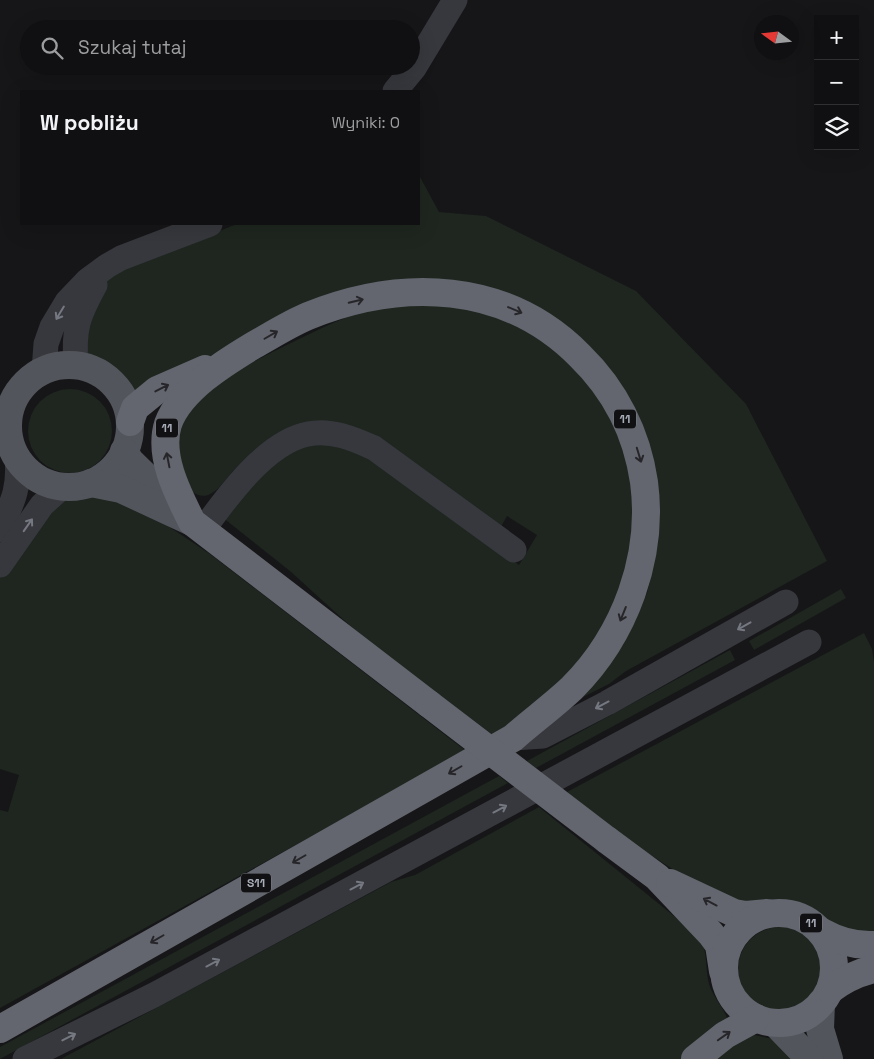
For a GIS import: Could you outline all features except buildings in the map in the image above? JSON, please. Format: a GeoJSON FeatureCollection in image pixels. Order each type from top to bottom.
{"type":"FeatureCollection","features":[{"type":"Feature","properties":{"kind":"highway","name":"11"},"geometry":{"type":"LineString","coordinates":[[130,422],[135,408],[157,390],[233,357],[284,328],[310,316],[346,304],[384,295],[416,291],[453,293],[482,298],[526,314],[569,344],[592,367],[612,394],[631,430],[641,463],[647,520],[642,555],[634,587],[620,622],[601,654],[570,689],[513,738]]}},
{"type":"Feature","properties":{"kind":"highway","name":"11"},"geometry":{"type":"LineString","coordinates":[[233,357],[181,401],[168,424],[166,446],[176,488],[198,526],[428,704],[657,877],[719,945],[727,986],[734,999],[744,1010],[765,1020]]}},
{"type":"Feature","properties":{"kind":"highway","name":"S11"},"geometry":{"type":"LineString","coordinates":[[0,1028],[513,738]]}},
{"type":"Feature","properties":{"kind":"highway","name":"11"},"geometry":{"type":"LineString","coordinates":[[657,877],[734,913],[746,915],[774,912],[791,913],[808,920],[822,932],[836,940],[847,944],[874,945]]}},
{"type":"Feature","properties":{"kind":"highway","name":"11"},"geometry":{"type":"LineString","coordinates":[[724,972],[725,955],[728,947],[742,926],[757,917],[774,912]]}},
{"type":"Feature","properties":{"kind":"highway","name":"11"},"geometry":{"type":"LineString","coordinates":[[822,932],[830,945],[834,960],[834,975],[826,996]]}},
{"type":"Feature","properties":{"kind":"highway"},"geometry":{"type":"LineString","coordinates":[[696,1059],[725,1035],[765,1020],[788,1022],[812,1012],[842,981],[858,973],[874,969]]}},
{"type":"Feature","properties":{"kind":"main road"},"geometry":{"type":"LineString","coordinates":[[76,365],[92,370],[107,378],[119,390],[126,405],[130,422],[129,437],[124,451],[116,464],[105,475],[91,483],[62,487],[36,477],[26,469],[9,440],[9,417],[13,402],[11,388],[54,367],[76,365]]}},
{"type":"Feature","properties":{"kind":"main road"},"geometry":{"type":"LineString","coordinates":[[124,451],[130,461],[198,526]]}},
{"type":"Feature","properties":{"kind":"main road"},"geometry":{"type":"LineString","coordinates":[[91,483],[120,489],[198,526]]}},
{"type":"Feature","properties":{"kind":"main road"},"geometry":{"type":"LineString","coordinates":[[826,996],[820,1028],[829,1059]]}},
{"type":"Feature","properties":{"kind":"main road"},"geometry":{"type":"LineString","coordinates":[[765,1020],[810,1059]]}},
{"type":"Feature","properties":{"kind":"street"},"geometry":{"type":"LineString","coordinates":[[420,58],[456,0]]}},
{"type":"Feature","properties":{"kind":"street"},"geometry":{"type":"LineString","coordinates":[[396,90],[408,75]]}},
{"type":"Feature","properties":{"kind":"street"},"geometry":{"type":"LineString","coordinates":[[44,371],[46,344],[52,327],[67,302],[88,280],[121,258],[207,225]]}},
{"type":"Feature","properties":{"kind":"street"},"geometry":{"type":"LineString","coordinates":[[76,365],[74,344],[77,323],[82,308],[107,266]]}},
{"type":"Feature","properties":{"kind":"street"},"geometry":{"type":"LineString","coordinates":[[198,526],[265,458],[286,443],[308,434],[329,433],[353,438],[374,448],[514,550]]}},
{"type":"Feature","properties":{"kind":"street"},"geometry":{"type":"LineString","coordinates":[[0,530],[17,489],[19,474],[9,440]]}},
{"type":"Feature","properties":{"kind":"street"},"geometry":{"type":"LineString","coordinates":[[0,565],[42,505],[62,487]]}},
{"type":"Feature","properties":{"kind":"street","name":"S11"},"geometry":{"type":"LineString","coordinates":[[513,738],[543,736],[786,602]]}},
{"type":"Feature","properties":{"kind":"street"},"geometry":{"type":"LineString","coordinates":[[25,1059],[163,990],[809,642]]}},
{"type":"Feature","properties":{"kind":"shaded area"},"geometry":{"type":"Polygon","coordinates":[[[420,177],[439,212],[486,216],[636,291],[746,404],[827,561],[626,671],[609,684],[581,698],[623,645],[647,593],[655,559],[659,530],[659,502],[627,401],[480,288],[241,340],[135,395],[125,393],[112,377],[94,364],[87,356],[81,319],[102,284],[117,272],[234,225],[420,225],[420,177]]]}},
{"type":"Feature","properties":{"kind":"shaded area"},"geometry":{"type":"Polygon","coordinates":[[[419,304],[458,307],[483,312],[519,325],[554,346],[583,374],[607,407],[624,444],[634,483],[637,524],[633,564],[620,603],[609,624],[597,643],[567,678],[532,709],[493,735],[367,641],[290,571],[222,517],[219,511],[220,507],[236,489],[268,458],[284,447],[302,440],[322,438],[344,442],[369,452],[519,565],[537,535],[507,516],[502,525],[497,528],[485,526],[373,442],[356,432],[335,427],[314,426],[294,428],[276,435],[254,450],[219,487],[208,495],[196,494],[186,485],[179,473],[174,457],[174,431],[178,418],[189,402],[204,390],[262,357],[344,318],[374,309],[419,304]]]}},
{"type":"Feature","properties":{"kind":"shaded area"},"geometry":{"type":"Polygon","coordinates":[[[62,389],[78,389],[94,396],[105,407],[112,423],[109,447],[100,461],[94,466],[78,473],[62,473],[46,466],[35,455],[28,439],[28,423],[35,407],[46,396],[62,389]]]}},
{"type":"Feature","properties":{"kind":"shaded area"},"geometry":{"type":"Polygon","coordinates":[[[90,492],[132,502],[210,554],[466,751],[0,1008],[0,810],[8,812],[19,775],[0,769],[0,569],[58,499],[90,492]]]}},
{"type":"Feature","properties":{"kind":"shaded area"},"geometry":{"type":"Polygon","coordinates":[[[841,589],[846,598],[754,650],[749,641],[841,589]]]}},
{"type":"Feature","properties":{"kind":"shaded area"},"geometry":{"type":"Polygon","coordinates":[[[864,633],[872,649],[874,662],[874,938],[865,939],[823,919],[803,905],[787,900],[772,899],[747,905],[716,897],[632,843],[567,792],[864,633]]]}},
{"type":"Feature","properties":{"kind":"shaded area"},"geometry":{"type":"Polygon","coordinates":[[[730,650],[735,660],[536,768],[527,761],[730,650]]]}},
{"type":"Feature","properties":{"kind":"shaded area"},"geometry":{"type":"Polygon","coordinates":[[[499,776],[508,783],[0,1059],[0,1047],[499,776]]]}},
{"type":"Feature","properties":{"kind":"shaded area"},"geometry":{"type":"Polygon","coordinates":[[[539,807],[700,937],[704,948],[709,984],[727,1019],[682,1059],[61,1059],[391,882],[415,875],[539,807]]]}},
{"type":"Feature","properties":{"kind":"shaded area"},"geometry":{"type":"Polygon","coordinates":[[[772,927],[788,927],[804,934],[815,945],[822,961],[819,985],[810,999],[804,1004],[788,1011],[772,1011],[756,1004],[745,993],[738,977],[738,961],[745,945],[756,934],[772,927]]]}},
{"type":"Feature","properties":{"kind":"shaded area"},"geometry":{"type":"Polygon","coordinates":[[[754,1035],[773,1039],[798,1059],[708,1059],[744,1036],[754,1035]]]}}]}
